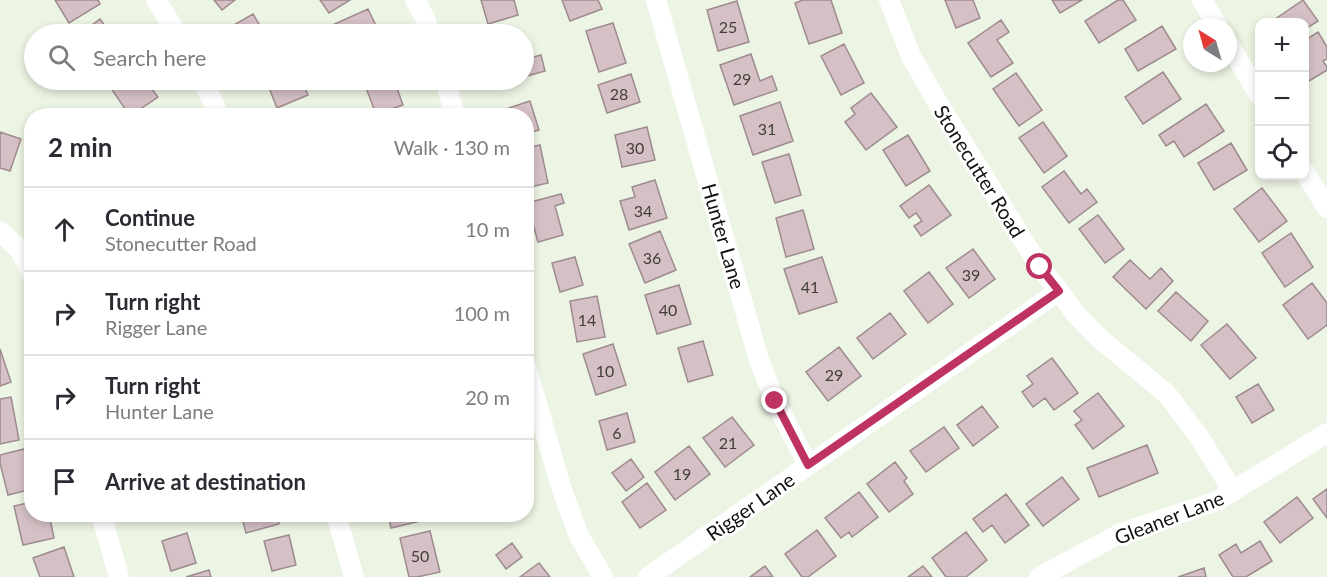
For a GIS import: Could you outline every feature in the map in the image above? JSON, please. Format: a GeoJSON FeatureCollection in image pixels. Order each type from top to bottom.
{"type":"FeatureCollection","features":[{"type":"Feature","properties":{"kind":"street"},"geometry":{"type":"LineString","coordinates":[[156,0],[171,24]]}},
{"type":"Feature","properties":{"kind":"street"},"geometry":{"type":"LineString","coordinates":[[415,0],[427,24]]}},
{"type":"Feature","properties":{"kind":"street","name":"Hunter Lane"},"geometry":{"type":"LineString","coordinates":[[656,0],[759,360],[775,401],[808,465]]}},
{"type":"Feature","properties":{"kind":"street","name":"Stonecutter Road"},"geometry":{"type":"LineString","coordinates":[[889,0],[911,56],[1040,267],[1075,313],[1100,339],[1167,394],[1197,434],[1233,491]]}},
{"type":"Feature","properties":{"kind":"street"},"geometry":{"type":"LineString","coordinates":[[1202,0],[1213,18]]}},
{"type":"Feature","properties":{"kind":"street"},"geometry":{"type":"LineString","coordinates":[[1237,59],[1255,88]]}},
{"type":"Feature","properties":{"kind":"street"},"geometry":{"type":"LineString","coordinates":[[207,90],[215,108]]}},
{"type":"Feature","properties":{"kind":"street"},"geometry":{"type":"LineString","coordinates":[[448,90],[453,108]]}},
{"type":"Feature","properties":{"kind":"street"},"geometry":{"type":"LineString","coordinates":[[1309,178],[1327,207]]}},
{"type":"Feature","properties":{"kind":"street"},"geometry":{"type":"LineString","coordinates":[[0,231],[19,249],[24,258]]}},
{"type":"Feature","properties":{"kind":"street","name":"Rigger Lane"},"geometry":{"type":"LineString","coordinates":[[648,577],[1059,291]]}},
{"type":"Feature","properties":{"kind":"street"},"geometry":{"type":"LineString","coordinates":[[534,394],[562,490],[579,536],[603,577]]}},
{"type":"Feature","properties":{"kind":"street","name":"Gleaner Lane"},"geometry":{"type":"LineString","coordinates":[[1039,577],[1121,533],[1217,501],[1327,433]]}},
{"type":"Feature","properties":{"kind":"street"},"geometry":{"type":"LineString","coordinates":[[103,522],[119,577]]}},
{"type":"Feature","properties":{"kind":"street"},"geometry":{"type":"LineString","coordinates":[[338,522],[354,577]]}},
{"type":"Feature","properties":{"kind":"building"},"geometry":{"type":"Polygon","coordinates":[[[55,0],[98,0],[100,4],[69,23],[55,0]]]}},
{"type":"Feature","properties":{"kind":"building"},"geometry":{"type":"Polygon","coordinates":[[[214,0],[235,0],[222,10],[214,0]]]}},
{"type":"Feature","properties":{"kind":"building"},"geometry":{"type":"Polygon","coordinates":[[[320,0],[350,0],[329,13],[320,0]]]}},
{"type":"Feature","properties":{"kind":"building"},"geometry":{"type":"Polygon","coordinates":[[[481,0],[514,0],[518,15],[488,24],[481,0]]]}},
{"type":"Feature","properties":{"kind":"building"},"geometry":{"type":"Polygon","coordinates":[[[562,0],[598,0],[602,9],[570,21],[562,0]]]}},
{"type":"Feature","properties":{"kind":"building"},"geometry":{"type":"Polygon","coordinates":[[[803,0],[831,0],[842,33],[809,44],[795,3],[803,0]]]}},
{"type":"Feature","properties":{"kind":"building"},"geometry":{"type":"Polygon","coordinates":[[[945,0],[973,0],[980,18],[956,28],[945,0]]]}},
{"type":"Feature","properties":{"kind":"building"},"geometry":{"type":"Polygon","coordinates":[[[1052,0],[1082,0],[1060,13],[1052,0]]]}},
{"type":"Feature","properties":{"kind":"building"},"geometry":{"type":"Polygon","coordinates":[[[1118,0],[1123,0],[1136,20],[1099,43],[1085,21],[1118,0]]]}},
{"type":"Feature","properties":{"kind":"building"},"geometry":{"type":"Polygon","coordinates":[[[1303,0],[1318,21],[1309,27],[1309,18],[1277,18],[1303,0]]]}},
{"type":"Feature","properties":{"kind":"building"},"geometry":{"type":"Polygon","coordinates":[[[737,1],[749,42],[718,51],[707,10],[737,1]]]}},
{"type":"Feature","properties":{"kind":"building"},"geometry":{"type":"Polygon","coordinates":[[[368,9],[375,24],[334,24],[368,9]]]}},
{"type":"Feature","properties":{"kind":"building"},"geometry":{"type":"Polygon","coordinates":[[[253,14],[259,24],[236,24],[253,14]]]}},
{"type":"Feature","properties":{"kind":"building"},"geometry":{"type":"Polygon","coordinates":[[[100,19],[104,24],[93,24],[100,19]]]}},
{"type":"Feature","properties":{"kind":"building"},"geometry":{"type":"Polygon","coordinates":[[[1001,20],[1009,32],[997,40],[1013,63],[991,77],[968,43],[1001,20]]]}},
{"type":"Feature","properties":{"kind":"building"},"geometry":{"type":"Polygon","coordinates":[[[613,23],[626,63],[599,72],[586,31],[613,23]]]}},
{"type":"Feature","properties":{"kind":"building"},"geometry":{"type":"Polygon","coordinates":[[[1162,26],[1176,49],[1138,71],[1125,49],[1162,26]]]}},
{"type":"Feature","properties":{"kind":"building"},"geometry":{"type":"Polygon","coordinates":[[[1318,32],[1327,47],[1327,59],[1323,61],[1327,70],[1309,81],[1309,72],[1309,38],[1318,32]]]}},
{"type":"Feature","properties":{"kind":"building"},"geometry":{"type":"Polygon","coordinates":[[[844,44],[864,83],[841,95],[821,56],[844,44]]]}},
{"type":"Feature","properties":{"kind":"building"},"geometry":{"type":"Polygon","coordinates":[[[751,54],[760,81],[772,76],[777,90],[734,105],[720,65],[751,54]]]}},
{"type":"Feature","properties":{"kind":"building"},"geometry":{"type":"Polygon","coordinates":[[[541,55],[545,71],[534,74],[534,57],[541,55]]]}},
{"type":"Feature","properties":{"kind":"building"},"geometry":{"type":"Polygon","coordinates":[[[1163,72],[1181,99],[1143,124],[1125,97],[1163,72]]]}},
{"type":"Feature","properties":{"kind":"building"},"geometry":{"type":"Polygon","coordinates":[[[1016,73],[1042,110],[1019,126],[993,89],[1016,73]]]}},
{"type":"Feature","properties":{"kind":"building"},"geometry":{"type":"Polygon","coordinates":[[[631,74],[640,102],[607,113],[598,85],[631,74]]]}},
{"type":"Feature","properties":{"kind":"building"},"geometry":{"type":"Polygon","coordinates":[[[112,90],[153,90],[158,97],[142,108],[125,108],[112,90]]]}},
{"type":"Feature","properties":{"kind":"building"},"geometry":{"type":"Polygon","coordinates":[[[270,90],[306,90],[308,95],[277,108],[270,90]]]}},
{"type":"Feature","properties":{"kind":"building"},"geometry":{"type":"Polygon","coordinates":[[[367,90],[398,90],[403,105],[394,108],[374,108],[367,90]]]}},
{"type":"Feature","properties":{"kind":"building"},"geometry":{"type":"Polygon","coordinates":[[[871,93],[897,127],[866,150],[845,122],[855,114],[851,108],[871,93]]]}},
{"type":"Feature","properties":{"kind":"building"},"geometry":{"type":"Polygon","coordinates":[[[530,101],[532,108],[509,108],[530,101]]]}},
{"type":"Feature","properties":{"kind":"building"},"geometry":{"type":"Polygon","coordinates":[[[780,102],[793,141],[753,155],[740,116],[780,102]]]}},
{"type":"Feature","properties":{"kind":"building"},"geometry":{"type":"Polygon","coordinates":[[[1206,104],[1224,131],[1184,157],[1174,141],[1166,146],[1159,135],[1206,104]]]}},
{"type":"Feature","properties":{"kind":"building"},"geometry":{"type":"Polygon","coordinates":[[[534,114],[539,130],[534,132],[534,114]]]}},
{"type":"Feature","properties":{"kind":"building"},"geometry":{"type":"Polygon","coordinates":[[[1043,122],[1067,156],[1044,173],[1019,138],[1043,122]]]}},
{"type":"Feature","properties":{"kind":"building"},"geometry":{"type":"Polygon","coordinates":[[[647,127],[655,160],[622,167],[615,135],[647,127]]]}},
{"type":"Feature","properties":{"kind":"building"},"geometry":{"type":"Polygon","coordinates":[[[0,132],[21,139],[10,171],[0,168],[0,132]]]}},
{"type":"Feature","properties":{"kind":"building"},"geometry":{"type":"Polygon","coordinates":[[[908,135],[930,171],[906,186],[883,150],[908,135]]]}},
{"type":"Feature","properties":{"kind":"building"},"geometry":{"type":"Polygon","coordinates":[[[1231,143],[1247,170],[1214,190],[1198,163],[1231,143]]]}},
{"type":"Feature","properties":{"kind":"building"},"geometry":{"type":"Polygon","coordinates":[[[540,145],[548,183],[534,186],[534,146],[540,145]]]}},
{"type":"Feature","properties":{"kind":"building"},"geometry":{"type":"Polygon","coordinates":[[[789,154],[801,195],[775,203],[762,162],[789,154]]]}},
{"type":"Feature","properties":{"kind":"building"},"geometry":{"type":"Polygon","coordinates":[[[1064,171],[1081,194],[1087,189],[1097,202],[1069,223],[1042,187],[1064,171]]]}},
{"type":"Feature","properties":{"kind":"building"},"geometry":{"type":"Polygon","coordinates":[[[655,180],[667,218],[629,230],[620,201],[635,197],[632,187],[655,180]]]}},
{"type":"Feature","properties":{"kind":"building"},"geometry":{"type":"Polygon","coordinates":[[[929,185],[951,215],[921,236],[914,226],[922,221],[916,213],[909,218],[900,206],[929,185]]]}},
{"type":"Feature","properties":{"kind":"building"},"geometry":{"type":"Polygon","coordinates":[[[1262,188],[1287,221],[1259,242],[1234,209],[1262,188]]]}},
{"type":"Feature","properties":{"kind":"building"},"geometry":{"type":"Polygon","coordinates":[[[561,194],[564,203],[555,206],[563,235],[538,242],[534,228],[534,201],[561,194]]]}},
{"type":"Feature","properties":{"kind":"building"},"geometry":{"type":"Polygon","coordinates":[[[803,210],[814,249],[786,257],[776,218],[803,210]]]}},
{"type":"Feature","properties":{"kind":"building"},"geometry":{"type":"Polygon","coordinates":[[[1098,215],[1124,249],[1105,263],[1079,229],[1098,215]]]}},
{"type":"Feature","properties":{"kind":"building"},"geometry":{"type":"Polygon","coordinates":[[[660,231],[676,270],[645,283],[629,244],[660,231]]]}},
{"type":"Feature","properties":{"kind":"building"},"geometry":{"type":"Polygon","coordinates":[[[1291,233],[1313,267],[1285,287],[1262,253],[1291,233]]]}},
{"type":"Feature","properties":{"kind":"building"},"geometry":{"type":"Polygon","coordinates":[[[973,249],[995,279],[969,298],[946,268],[973,249]]]}},
{"type":"Feature","properties":{"kind":"building"},"geometry":{"type":"Polygon","coordinates":[[[575,257],[583,285],[560,292],[552,263],[575,257]]]}},
{"type":"Feature","properties":{"kind":"building"},"geometry":{"type":"Polygon","coordinates":[[[822,257],[837,302],[799,314],[784,269],[822,257]]]}},
{"type":"Feature","properties":{"kind":"building"},"geometry":{"type":"Polygon","coordinates":[[[1130,260],[1150,279],[1161,268],[1173,281],[1146,309],[1113,277],[1130,260]]]}},
{"type":"Feature","properties":{"kind":"building"},"geometry":{"type":"Polygon","coordinates":[[[929,272],[953,304],[928,323],[904,291],[929,272]]]}},
{"type":"Feature","properties":{"kind":"building"},"geometry":{"type":"Polygon","coordinates":[[[1312,283],[1327,303],[1327,325],[1308,339],[1283,305],[1312,283]]]}},
{"type":"Feature","properties":{"kind":"building"},"geometry":{"type":"Polygon","coordinates":[[[679,285],[691,324],[657,334],[645,295],[679,285]]]}},
{"type":"Feature","properties":{"kind":"building"},"geometry":{"type":"Polygon","coordinates":[[[1176,292],[1208,321],[1191,341],[1158,311],[1176,292]]]}},
{"type":"Feature","properties":{"kind":"building"},"geometry":{"type":"Polygon","coordinates":[[[597,296],[605,337],[577,342],[570,301],[597,296]]]}},
{"type":"Feature","properties":{"kind":"building"},"geometry":{"type":"Polygon","coordinates":[[[890,313],[906,334],[873,359],[857,338],[890,313]]]}},
{"type":"Feature","properties":{"kind":"building"},"geometry":{"type":"Polygon","coordinates":[[[1227,324],[1256,358],[1230,379],[1201,345],[1227,324]]]}},
{"type":"Feature","properties":{"kind":"building"},"geometry":{"type":"Polygon","coordinates":[[[703,341],[713,375],[688,382],[678,348],[703,341]]]}},
{"type":"Feature","properties":{"kind":"building"},"geometry":{"type":"Polygon","coordinates":[[[613,344],[626,385],[596,395],[583,354],[613,344]]]}},
{"type":"Feature","properties":{"kind":"building"},"geometry":{"type":"Polygon","coordinates":[[[839,347],[861,376],[828,401],[806,372],[839,347]]]}},
{"type":"Feature","properties":{"kind":"building"},"geometry":{"type":"Polygon","coordinates":[[[0,349],[11,382],[0,386],[0,349]]]}},
{"type":"Feature","properties":{"kind":"building"},"geometry":{"type":"Polygon","coordinates":[[[1052,358],[1078,393],[1054,410],[1045,398],[1033,407],[1022,392],[1033,384],[1027,376],[1052,358]]]}},
{"type":"Feature","properties":{"kind":"building"},"geometry":{"type":"Polygon","coordinates":[[[1258,384],[1274,410],[1252,423],[1236,397],[1258,384]]]}},
{"type":"Feature","properties":{"kind":"building"},"geometry":{"type":"Polygon","coordinates":[[[1098,393],[1124,426],[1093,449],[1075,425],[1082,420],[1074,411],[1098,393]]]}},
{"type":"Feature","properties":{"kind":"building"},"geometry":{"type":"Polygon","coordinates":[[[11,397],[19,440],[0,444],[0,399],[11,397]]]}},
{"type":"Feature","properties":{"kind":"building"},"geometry":{"type":"Polygon","coordinates":[[[982,406],[998,427],[973,446],[957,425],[982,406]]]}},
{"type":"Feature","properties":{"kind":"building"},"geometry":{"type":"Polygon","coordinates":[[[627,413],[635,442],[607,450],[599,421],[627,413]]]}},
{"type":"Feature","properties":{"kind":"building"},"geometry":{"type":"Polygon","coordinates":[[[732,417],[754,445],[725,467],[703,438],[732,417]]]}},
{"type":"Feature","properties":{"kind":"building"},"geometry":{"type":"Polygon","coordinates":[[[944,427],[959,448],[926,472],[910,451],[944,427]]]}},
{"type":"Feature","properties":{"kind":"building"},"geometry":{"type":"Polygon","coordinates":[[[1147,445],[1158,473],[1099,497],[1087,468],[1147,445]]]}},
{"type":"Feature","properties":{"kind":"building"},"geometry":{"type":"Polygon","coordinates":[[[689,446],[710,474],[675,500],[655,472],[689,446]]]}},
{"type":"Feature","properties":{"kind":"building"},"geometry":{"type":"Polygon","coordinates":[[[24,449],[24,491],[8,495],[0,455],[24,449]]]}},
{"type":"Feature","properties":{"kind":"building"},"geometry":{"type":"Polygon","coordinates":[[[631,459],[644,477],[626,491],[612,473],[631,459]]]}},
{"type":"Feature","properties":{"kind":"building"},"geometry":{"type":"Polygon","coordinates":[[[895,462],[907,478],[904,481],[913,494],[889,512],[867,484],[895,462]]]}},
{"type":"Feature","properties":{"kind":"building"},"geometry":{"type":"Polygon","coordinates":[[[1062,477],[1079,499],[1043,526],[1026,504],[1062,477]]]}},
{"type":"Feature","properties":{"kind":"building"},"geometry":{"type":"Polygon","coordinates":[[[647,483],[666,510],[640,528],[622,502],[647,483]]]}},
{"type":"Feature","properties":{"kind":"building"},"geometry":{"type":"Polygon","coordinates":[[[1327,489],[1327,518],[1313,499],[1327,489]]]}},
{"type":"Feature","properties":{"kind":"building"},"geometry":{"type":"Polygon","coordinates":[[[859,492],[878,517],[852,537],[849,532],[841,538],[825,518],[859,492]]]}},
{"type":"Feature","properties":{"kind":"building"},"geometry":{"type":"Polygon","coordinates":[[[1006,494],[1029,525],[1005,543],[992,525],[983,532],[973,519],[1006,494]]]}},
{"type":"Feature","properties":{"kind":"building"},"geometry":{"type":"Polygon","coordinates":[[[1297,497],[1313,518],[1280,543],[1264,522],[1297,497]]]}},
{"type":"Feature","properties":{"kind":"building"},"geometry":{"type":"Polygon","coordinates":[[[24,504],[24,522],[51,522],[54,538],[23,545],[14,506],[24,504]]]}},
{"type":"Feature","properties":{"kind":"building"},"geometry":{"type":"Polygon","coordinates":[[[243,522],[279,522],[279,524],[246,533],[243,522]]]}},
{"type":"Feature","properties":{"kind":"building"},"geometry":{"type":"Polygon","coordinates":[[[390,522],[417,522],[391,528],[390,522]]]}},
{"type":"Feature","properties":{"kind":"building"},"geometry":{"type":"Polygon","coordinates":[[[817,530],[836,556],[808,577],[802,577],[785,554],[817,530]]]}},
{"type":"Feature","properties":{"kind":"building"},"geometry":{"type":"Polygon","coordinates":[[[430,531],[440,572],[409,577],[400,538],[430,531]]]}},
{"type":"Feature","properties":{"kind":"building"},"geometry":{"type":"Polygon","coordinates":[[[966,532],[987,560],[966,577],[946,577],[932,558],[966,532]]]}},
{"type":"Feature","properties":{"kind":"building"},"geometry":{"type":"Polygon","coordinates":[[[187,533],[196,563],[171,571],[162,541],[187,533]]]}},
{"type":"Feature","properties":{"kind":"building"},"geometry":{"type":"Polygon","coordinates":[[[289,535],[296,565],[272,571],[264,541],[289,535]]]}},
{"type":"Feature","properties":{"kind":"building"},"geometry":{"type":"Polygon","coordinates":[[[1260,541],[1272,561],[1246,577],[1233,577],[1219,555],[1236,544],[1241,553],[1260,541]]]}},
{"type":"Feature","properties":{"kind":"building"},"geometry":{"type":"Polygon","coordinates":[[[512,543],[522,557],[506,569],[496,555],[512,543]]]}},
{"type":"Feature","properties":{"kind":"building"},"geometry":{"type":"Polygon","coordinates":[[[64,547],[74,577],[40,577],[33,558],[64,547]]]}},
{"type":"Feature","properties":{"kind":"building"},"geometry":{"type":"Polygon","coordinates":[[[539,563],[550,577],[520,577],[539,563]]]}},
{"type":"Feature","properties":{"kind":"building"},"geometry":{"type":"Polygon","coordinates":[[[765,566],[773,577],[750,577],[765,566]]]}},
{"type":"Feature","properties":{"kind":"building"},"geometry":{"type":"Polygon","coordinates":[[[923,566],[932,577],[908,577],[923,566]]]}},
{"type":"Feature","properties":{"kind":"building"},"geometry":{"type":"Polygon","coordinates":[[[1204,568],[1206,577],[1178,577],[1204,568]]]}},
{"type":"Feature","properties":{"kind":"building"},"geometry":{"type":"Polygon","coordinates":[[[209,570],[211,577],[186,577],[209,570]]]}},
{"type":"Feature","properties":{"kind":"route"},"geometry":{"type":"LineString","coordinates":[[775,401],[808,465],[1059,291],[1040,267]]}}]}
